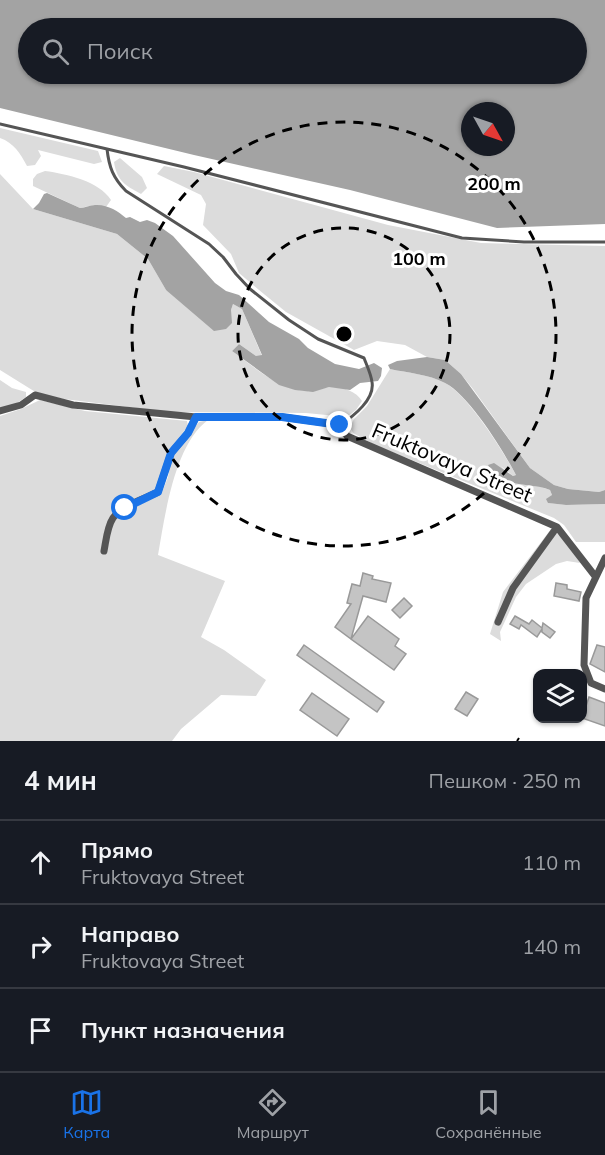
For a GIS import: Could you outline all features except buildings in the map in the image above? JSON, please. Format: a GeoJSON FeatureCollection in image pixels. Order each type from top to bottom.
{"type":"FeatureCollection","features":[{"type":"Feature","properties":{"kind":"street"},"geometry":{"type":"LineString","coordinates":[[0,411],[21,405],[35,395],[73,405],[196,417],[282,417],[340,425]]}},
{"type":"Feature","properties":{"kind":"street"},"geometry":{"type":"LineString","coordinates":[[104,551],[113,517],[125,508],[158,492],[171,453],[188,433],[196,417]]}},
{"type":"Feature","properties":{"kind":"street","name":"Fruktovaya Street"},"geometry":{"type":"LineString","coordinates":[[340,425],[347,436],[557,526],[595,576]]}},
{"type":"Feature","properties":{"kind":"street"},"geometry":{"type":"LineString","coordinates":[[498,622],[513,588],[557,526]]}},
{"type":"Feature","properties":{"kind":"street"},"geometry":{"type":"LineString","coordinates":[[605,558],[586,598],[584,665],[591,683],[605,689]]}},
{"type":"Feature","properties":{"kind":"lane"},"geometry":{"type":"LineString","coordinates":[[0,124],[184,167],[462,238],[524,242],[605,242]]}},
{"type":"Feature","properties":{"kind":"lane"},"geometry":{"type":"LineString","coordinates":[[107,149],[109,167],[116,180],[126,191],[209,244],[250,288],[289,320],[318,339],[364,358],[372,382],[372,390],[366,402],[350,419],[340,425]]}},
{"type":"Feature","properties":{"kind":"shaded area"},"geometry":{"type":"Polygon","coordinates":[[[0,0],[605,0],[605,224],[497,228],[350,190],[0,108],[0,0]]]}},
{"type":"Feature","properties":{"kind":"shaded area"},"geometry":{"type":"Polygon","coordinates":[[[0,128],[98,151],[102,162],[94,164],[38,150],[41,156],[35,165],[27,166],[16,149],[0,138],[0,128]]]}},
{"type":"Feature","properties":{"kind":"shaded area"},"geometry":{"type":"Polygon","coordinates":[[[120,158],[142,177],[147,188],[141,194],[126,185],[120,178],[114,162],[120,158]]]}},
{"type":"Feature","properties":{"kind":"shaded area"},"geometry":{"type":"Polygon","coordinates":[[[164,166],[194,172],[388,225],[481,243],[605,246],[605,490],[599,492],[568,489],[554,485],[530,468],[473,389],[445,360],[427,357],[405,345],[377,341],[354,350],[286,312],[239,273],[231,254],[203,225],[206,204],[201,195],[157,174],[164,166]]]}},
{"type":"Feature","properties":{"kind":"shaded area"},"geometry":{"type":"Polygon","coordinates":[[[45,171],[72,176],[91,183],[106,193],[111,200],[106,207],[94,205],[80,208],[33,186],[33,179],[37,174],[45,171]]]}},
{"type":"Feature","properties":{"kind":"shaded area"},"geometry":{"type":"Polygon","coordinates":[[[0,174],[33,209],[117,234],[148,259],[166,290],[231,310],[233,304],[242,309],[262,356],[256,356],[239,344],[232,351],[276,382],[306,391],[329,387],[343,388],[356,394],[362,401],[347,417],[306,413],[169,412],[64,399],[37,393],[0,370],[0,174]]]}},
{"type":"Feature","properties":{"kind":"shaded area"},"geometry":{"type":"Polygon","coordinates":[[[47,193],[80,208],[93,205],[104,206],[126,218],[155,223],[173,236],[215,283],[226,291],[239,295],[269,322],[335,364],[359,369],[374,363],[382,368],[381,376],[378,381],[360,383],[350,390],[329,387],[313,392],[279,385],[232,351],[239,344],[256,356],[262,355],[242,309],[233,304],[232,323],[226,329],[214,331],[166,290],[148,259],[117,234],[33,209],[47,193]]]}},
{"type":"Feature","properties":{"kind":"shaded area"},"geometry":{"type":"Polygon","coordinates":[[[427,357],[445,360],[461,374],[530,468],[554,485],[568,489],[599,492],[605,490],[605,504],[548,503],[546,499],[552,495],[550,490],[516,484],[493,473],[488,465],[494,463],[513,476],[516,475],[494,438],[464,399],[445,383],[425,376],[390,369],[388,365],[397,361],[427,357]]]}},
{"type":"Feature","properties":{"kind":"shaded area"},"geometry":{"type":"Polygon","coordinates":[[[390,369],[432,378],[454,389],[484,424],[516,475],[513,476],[501,466],[518,484],[550,490],[552,495],[548,503],[605,504],[605,542],[576,542],[564,525],[554,518],[375,445],[353,433],[350,427],[354,419],[367,406],[390,369]]]}},
{"type":"Feature","properties":{"kind":"shaded area"},"geometry":{"type":"Polygon","coordinates":[[[0,380],[12,388],[26,392],[26,397],[14,405],[0,408],[0,380]]]}},
{"type":"Feature","properties":{"kind":"shaded area"},"geometry":{"type":"Polygon","coordinates":[[[40,400],[85,411],[187,421],[188,426],[167,453],[155,490],[108,522],[162,492],[168,477],[172,455],[199,422],[208,420],[196,431],[179,463],[168,502],[158,555],[225,581],[201,637],[224,650],[266,680],[256,696],[221,695],[181,729],[172,741],[0,741],[0,416],[40,400]]]}},
{"type":"Feature","properties":{"kind":"shaded area"},"geometry":{"type":"Polygon","coordinates":[[[551,529],[568,544],[580,563],[567,561],[556,564],[526,584],[516,597],[500,632],[501,641],[490,634],[503,592],[551,529]]]}},
{"type":"Feature","properties":{"kind":"route"},"geometry":{"type":"LineString","coordinates":[[125,508],[158,492],[171,453],[188,433],[196,417],[282,417],[340,425]]}}]}
